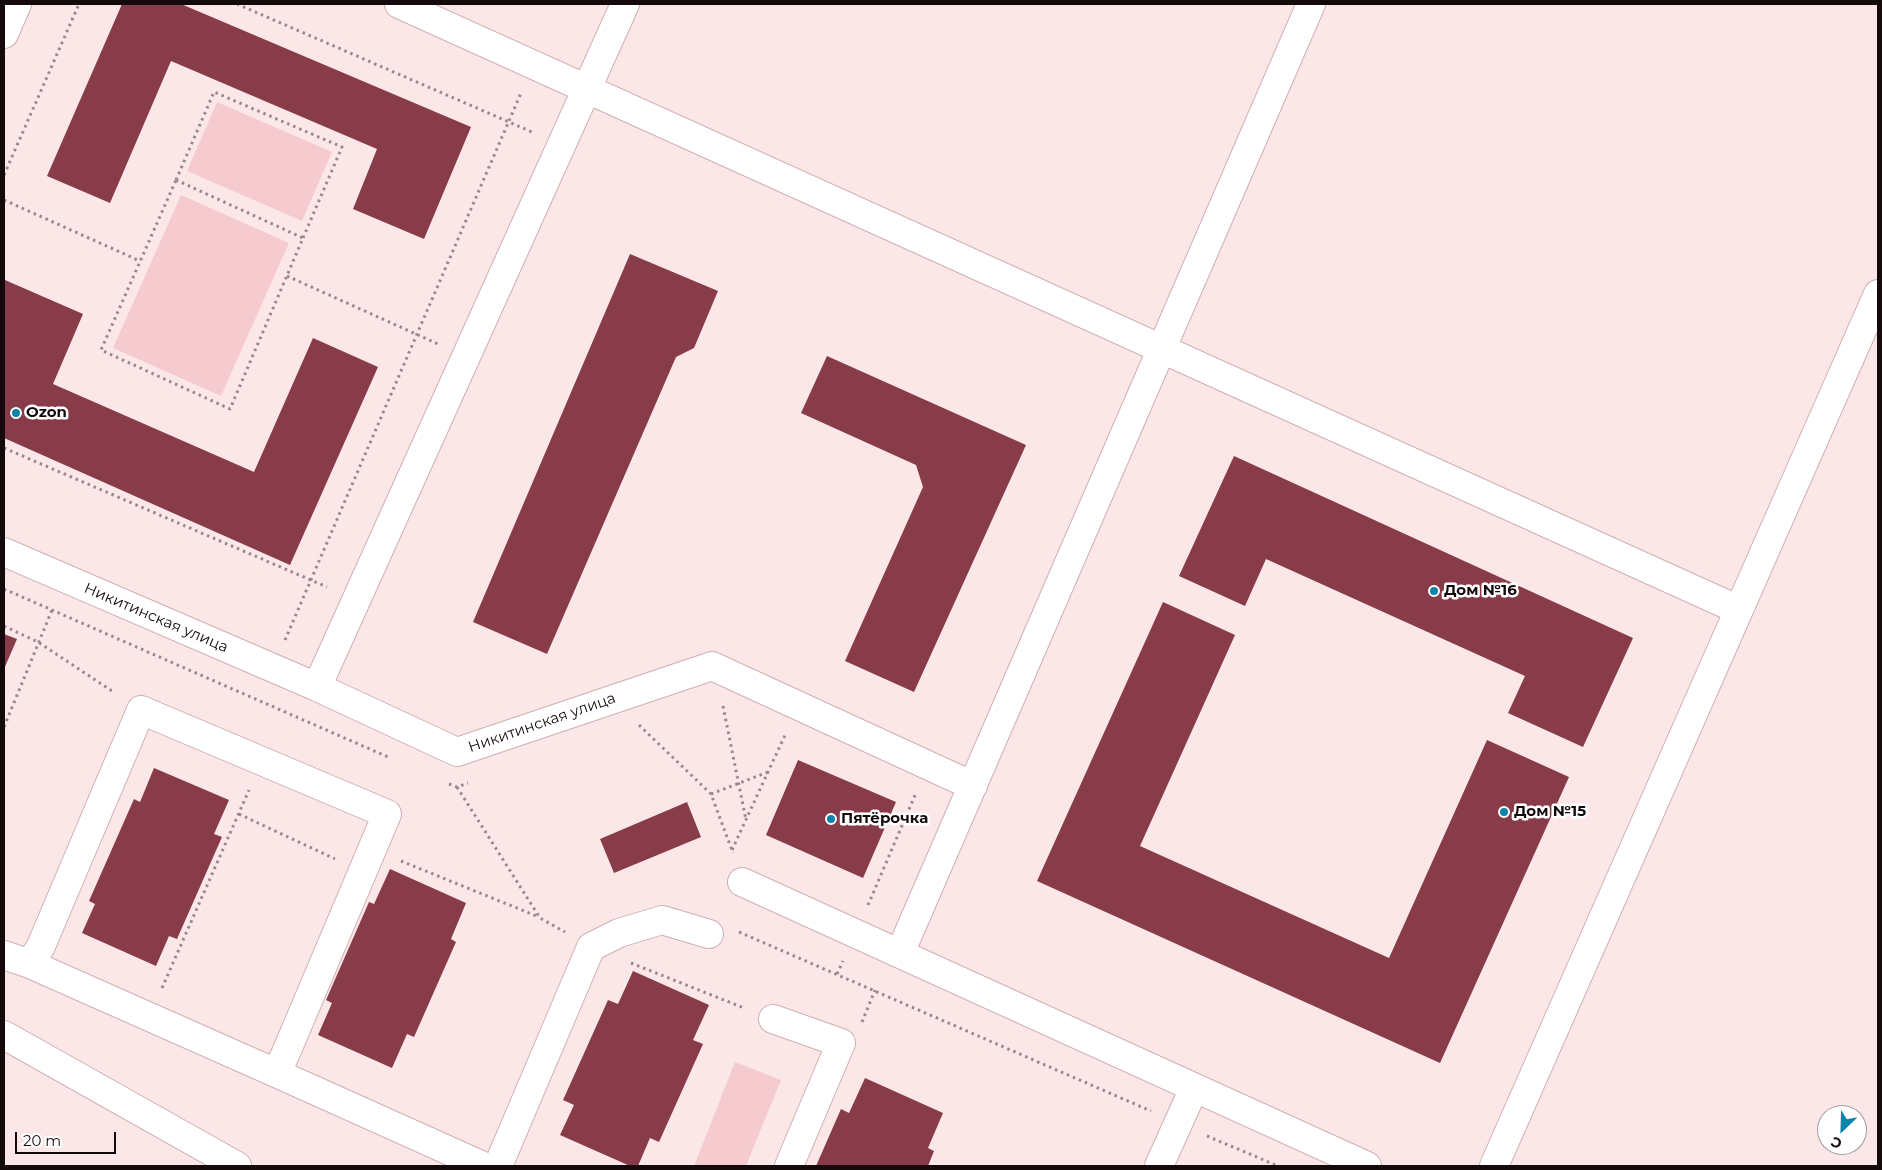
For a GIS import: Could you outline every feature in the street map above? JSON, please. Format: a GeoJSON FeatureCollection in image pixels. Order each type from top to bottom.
{"type":"FeatureCollection","features":[{"type":"Feature","properties":{"kind":"street"},"geometry":{"type":"LineString","coordinates":[[4,34],[16,4]]}},
{"type":"Feature","properties":{"kind":"street"},"geometry":{"type":"LineString","coordinates":[[399,4],[1739,610]]}},
{"type":"Feature","properties":{"kind":"street"},"geometry":{"type":"LineString","coordinates":[[317,687],[625,4]]}},
{"type":"Feature","properties":{"kind":"street"},"geometry":{"type":"LineString","coordinates":[[900,953],[1311,4]]}},
{"type":"Feature","properties":{"kind":"street"},"geometry":{"type":"LineString","coordinates":[[1494,1166],[1878,294]]}},
{"type":"Feature","properties":{"kind":"street","name":"Никитинская улица"},"geometry":{"type":"LineString","coordinates":[[4,552],[317,687],[456,752],[712,666],[973,786]]}},
{"type":"Feature","properties":{"kind":"street"},"geometry":{"type":"LineString","coordinates":[[30,964],[41,946],[140,710],[387,814],[276,1073]]}},
{"type":"Feature","properties":{"kind":"street"},"geometry":{"type":"LineString","coordinates":[[742,882],[1367,1166]]}},
{"type":"Feature","properties":{"kind":"street"},"geometry":{"type":"LineString","coordinates":[[498,1166],[591,947],[619,932],[662,920],[709,934]]}},
{"type":"Feature","properties":{"kind":"street"},"geometry":{"type":"LineString","coordinates":[[4,955],[30,964],[483,1166]]}},
{"type":"Feature","properties":{"kind":"street"},"geometry":{"type":"LineString","coordinates":[[773,1019],[841,1043],[789,1166]]}},
{"type":"Feature","properties":{"kind":"street"},"geometry":{"type":"LineString","coordinates":[[4,1035],[237,1166]]}},
{"type":"Feature","properties":{"kind":"street"},"geometry":{"type":"LineString","coordinates":[[1159,1166],[1194,1088]]}},
{"type":"Feature","properties":{"kind":"path"},"geometry":{"type":"LineString","coordinates":[[4,175],[79,4]]}},
{"type":"Feature","properties":{"kind":"path"},"geometry":{"type":"LineString","coordinates":[[237,4],[562,145]]}},
{"type":"Feature","properties":{"kind":"path"},"geometry":{"type":"LineString","coordinates":[[256,700],[273,668],[534,65]]}},
{"type":"Feature","properties":{"kind":"path"},"geometry":{"type":"LineString","coordinates":[[214,92],[342,147],[302,238],[230,408],[101,350],[214,92]]}},
{"type":"Feature","properties":{"kind":"path"},"geometry":{"type":"LineString","coordinates":[[176,180],[302,238]]}},
{"type":"Feature","properties":{"kind":"path"},"geometry":{"type":"LineString","coordinates":[[4,200],[140,261]]}},
{"type":"Feature","properties":{"kind":"path"},"geometry":{"type":"LineString","coordinates":[[287,276],[466,356]]}},
{"type":"Feature","properties":{"kind":"path"},"geometry":{"type":"LineString","coordinates":[[4,448],[356,599]]}},
{"type":"Feature","properties":{"kind":"path"},"geometry":{"type":"LineString","coordinates":[[4,727],[52,610]]}},
{"type":"Feature","properties":{"kind":"path"},"geometry":{"type":"LineString","coordinates":[[4,626],[38,642],[140,710]]}},
{"type":"Feature","properties":{"kind":"path"},"geometry":{"type":"LineString","coordinates":[[721,696],[746,821]]}},
{"type":"Feature","properties":{"kind":"path"},"geometry":{"type":"LineString","coordinates":[[639,725],[711,794],[742,882]]}},
{"type":"Feature","properties":{"kind":"path"},"geometry":{"type":"LineString","coordinates":[[732,851],[789,727]]}},
{"type":"Feature","properties":{"kind":"path"},"geometry":{"type":"LineString","coordinates":[[162,989],[262,761]]}},
{"type":"Feature","properties":{"kind":"path"},"geometry":{"type":"LineString","coordinates":[[837,974],[927,765]]}},
{"type":"Feature","properties":{"kind":"path"},"geometry":{"type":"LineString","coordinates":[[711,794],[768,772]]}},
{"type":"Feature","properties":{"kind":"path"},"geometry":{"type":"LineString","coordinates":[[239,814],[367,861],[540,918]]}},
{"type":"Feature","properties":{"kind":"path"},"geometry":{"type":"LineString","coordinates":[[709,934],[714,922],[1278,1166]]}},
{"type":"Feature","properties":{"kind":"shaded area"},"geometry":{"type":"Polygon","coordinates":[[[217,102],[332,152],[302,221],[187,171],[217,102]]]}},
{"type":"Feature","properties":{"kind":"shaded area"},"geometry":{"type":"Polygon","coordinates":[[[181,195],[289,243],[221,396],[113,348],[181,195]]]}},
{"type":"Feature","properties":{"kind":"shaded area"},"geometry":{"type":"Polygon","coordinates":[[[735,1062],[781,1080],[746,1166],[694,1166],[735,1062]]]}},
{"type":"Feature","properties":{"kind":"building"},"geometry":{"type":"Polygon","coordinates":[[[122,4],[181,4],[471,127],[424,239],[353,209],[377,149],[171,61],[110,203],[47,176],[122,4]]]}},
{"type":"Feature","properties":{"kind":"building"},"geometry":{"type":"Polygon","coordinates":[[[630,254],[718,291],[694,348],[676,357],[547,654],[473,622],[630,254]]]}},
{"type":"Feature","properties":{"kind":"building"},"geometry":{"type":"Polygon","coordinates":[[[5,280],[83,314],[53,384],[254,472],[313,338],[378,367],[290,565],[4,438],[5,280]]]}},
{"type":"Feature","properties":{"kind":"building"},"geometry":{"type":"Polygon","coordinates":[[[827,356],[1026,445],[914,692],[845,661],[923,487],[916,465],[801,413],[827,356]]]}},
{"type":"Feature","properties":{"kind":"building","name":"Дом №16"},"geometry":{"type":"Polygon","coordinates":[[[1234,456],[1633,638],[1583,747],[1508,713],[1525,676],[1266,559],[1245,606],[1179,576],[1234,456]]]}},
{"type":"Feature","properties":{"kind":"building","name":"Дом №15"},"geometry":{"type":"Polygon","coordinates":[[[1163,602],[1235,635],[1140,846],[1389,958],[1487,740],[1569,777],[1440,1063],[1037,881],[1163,602]]]}},
{"type":"Feature","properties":{"kind":"building"},"geometry":{"type":"Polygon","coordinates":[[[4,634],[17,639],[4,669],[4,634]]]}},
{"type":"Feature","properties":{"kind":"building","name":"Пятёрочка"},"geometry":{"type":"Polygon","coordinates":[[[798,760],[896,802],[863,878],[766,835],[798,760]]]}},
{"type":"Feature","properties":{"kind":"building"},"geometry":{"type":"Polygon","coordinates":[[[154,768],[229,800],[214,834],[222,837],[177,939],[169,936],[156,966],[82,933],[95,904],[89,901],[134,799],[140,802],[154,768]]]}},
{"type":"Feature","properties":{"kind":"building"},"geometry":{"type":"Polygon","coordinates":[[[687,802],[701,837],[614,873],[600,839],[687,802]]]}},
{"type":"Feature","properties":{"kind":"building"},"geometry":{"type":"Polygon","coordinates":[[[390,869],[466,903],[451,939],[456,942],[414,1037],[407,1034],[392,1068],[318,1035],[332,1003],[326,1000],[369,902],[374,904],[390,869]]]}},
{"type":"Feature","properties":{"kind":"building"},"geometry":{"type":"Polygon","coordinates":[[[633,971],[709,1005],[693,1040],[703,1044],[659,1142],[650,1138],[638,1166],[630,1166],[560,1135],[574,1105],[563,1100],[608,1000],[618,1004],[633,971]]]}},
{"type":"Feature","properties":{"kind":"building"},"geometry":{"type":"Polygon","coordinates":[[[865,1078],[943,1113],[928,1148],[934,1151],[928,1166],[816,1166],[841,1109],[849,1113],[865,1078]]]}},
{"type":"Feature","properties":{"kind":"place","name":"Ozon"},"geometry":{"type":"Point","coordinates":[16,413]}},
{"type":"Feature","properties":{"kind":"place","name":"Дом №16"},"geometry":{"type":"Point","coordinates":[1434,591]}},
{"type":"Feature","properties":{"kind":"place","name":"Дом №15"},"geometry":{"type":"Point","coordinates":[1504,812]}},
{"type":"Feature","properties":{"kind":"place","name":"Пятёрочка"},"geometry":{"type":"Point","coordinates":[831,819]}}]}
